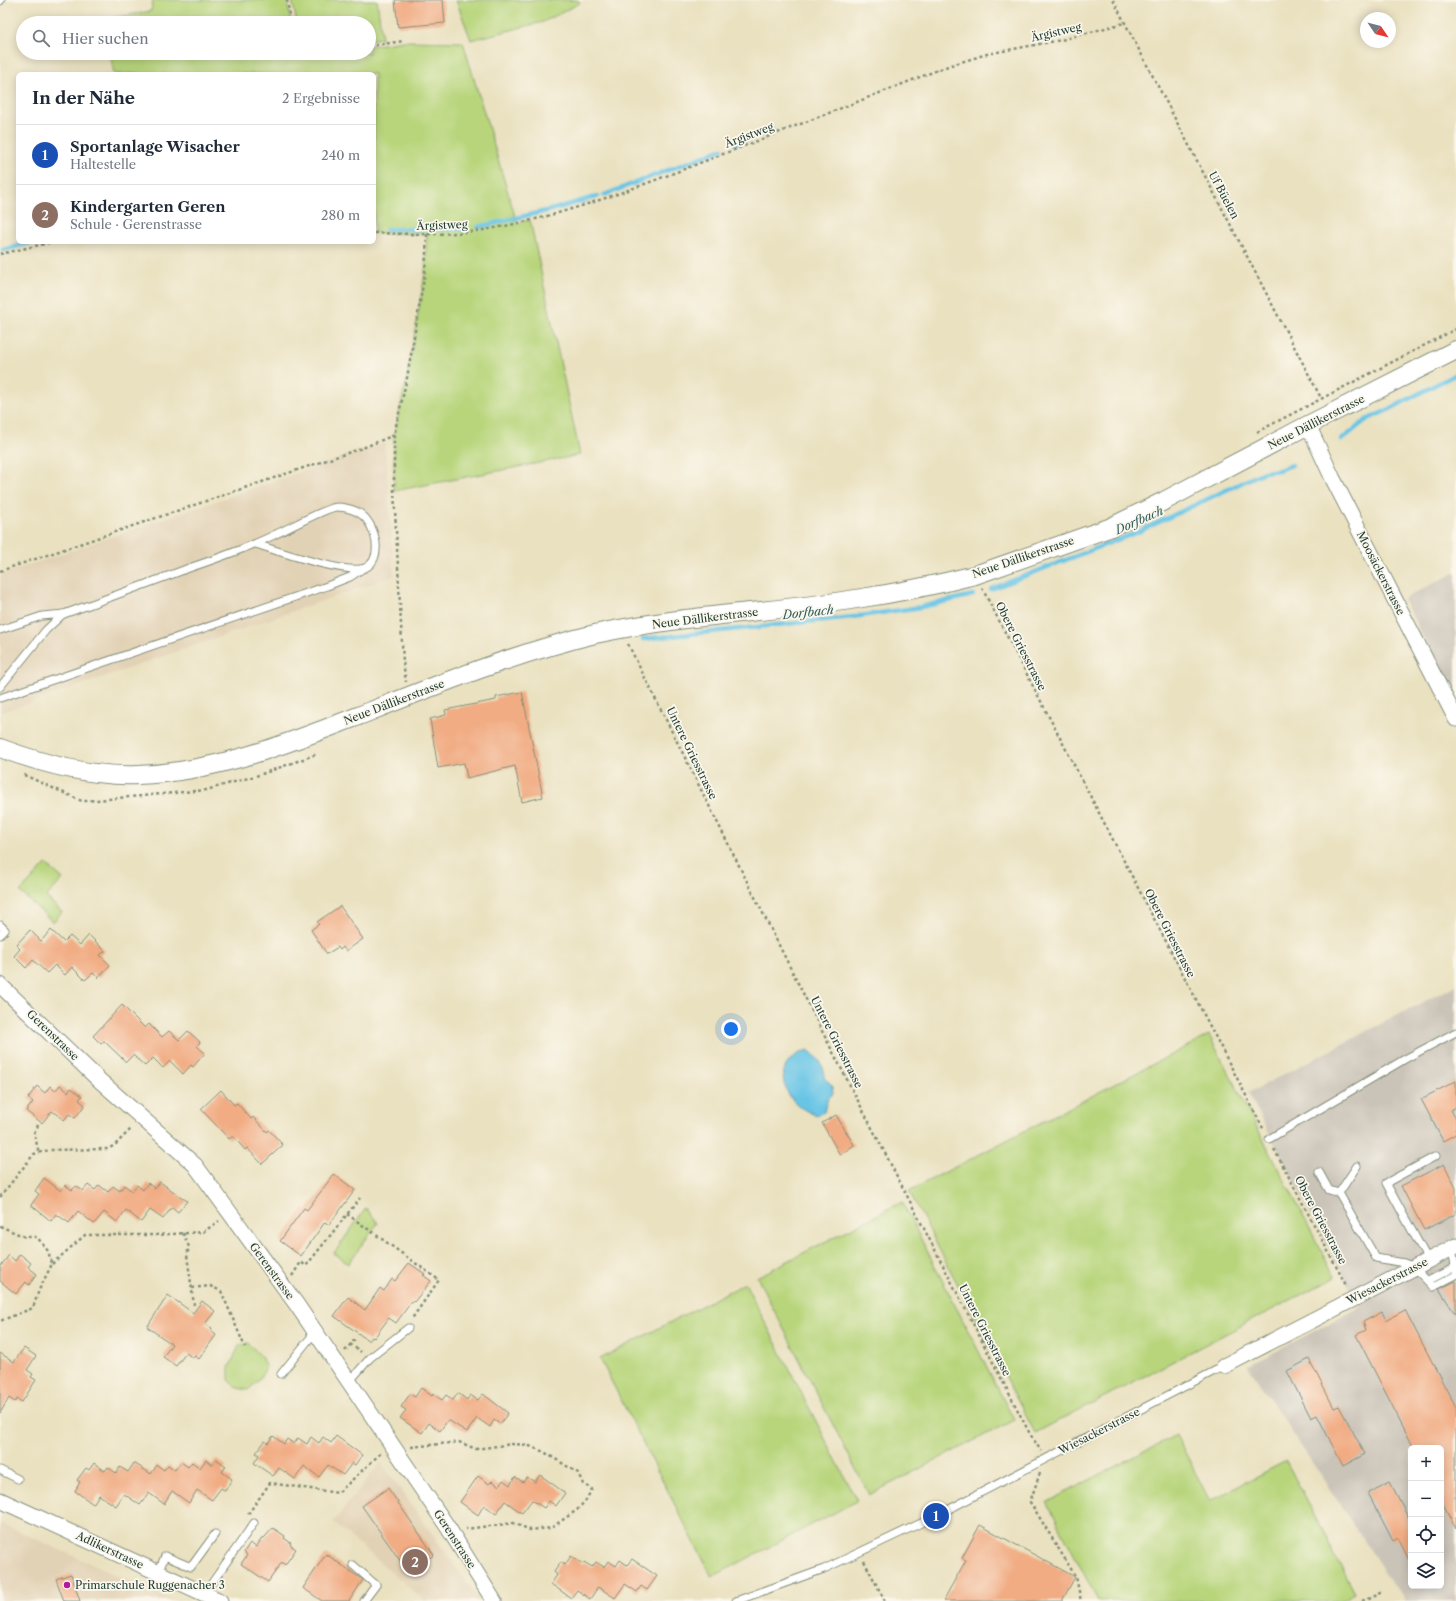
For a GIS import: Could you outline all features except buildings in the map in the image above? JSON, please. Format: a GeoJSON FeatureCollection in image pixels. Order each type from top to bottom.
{"type":"FeatureCollection","features":[{"type":"Feature","properties":{"kind":"street","name":"Neue Dällikerstrasse"},"geometry":{"type":"LineString","coordinates":[[0,748],[31,759],[72,769],[107,773],[136,775],[171,772],[209,766],[238,760],[282,745],[530,651],[621,629],[693,618],[855,599],[975,575],[1109,528],[1456,350]]}},
{"type":"Feature","properties":{"kind":"street","name":"Moosäckerstrasse"},"geometry":{"type":"LineString","coordinates":[[1308,425],[1332,479],[1456,719]]}},
{"type":"Feature","properties":{"kind":"street","name":"Gerenstrasse"},"geometry":{"type":"LineString","coordinates":[[0,985],[98,1078],[195,1165],[316,1332],[447,1526],[494,1601]]}},
{"type":"Feature","properties":{"kind":"street","name":"Wiesackerstrasse"},"geometry":{"type":"LineString","coordinates":[[1224,1366],[1454,1247]]}},
{"type":"Feature","properties":{"kind":"street","name":"Adlikerstrasse"},"geometry":{"type":"LineString","coordinates":[[0,1500],[220,1601]]}},
{"type":"Feature","properties":{"kind":"lane"},"geometry":{"type":"LineString","coordinates":[[0,630],[42,616],[64,614],[256,544],[315,515],[336,507],[355,511],[364,516],[372,528],[376,551],[371,563],[350,577],[0,698]]}},
{"type":"Feature","properties":{"kind":"lane"},"geometry":{"type":"LineString","coordinates":[[256,544],[336,567],[356,569],[364,568]]}},
{"type":"Feature","properties":{"kind":"lane"},"geometry":{"type":"LineString","coordinates":[[0,687],[46,630],[64,614]]}},
{"type":"Feature","properties":{"kind":"lane"},"geometry":{"type":"LineString","coordinates":[[0,925],[5,930],[0,935]]}},
{"type":"Feature","properties":{"kind":"lane"},"geometry":{"type":"LineString","coordinates":[[1268,1139],[1405,1059],[1456,1032]]}},
{"type":"Feature","properties":{"kind":"lane"},"geometry":{"type":"LineString","coordinates":[[1428,1260],[1386,1183],[1436,1156]]}},
{"type":"Feature","properties":{"kind":"lane"},"geometry":{"type":"LineString","coordinates":[[1339,1193],[1357,1166]]}},
{"type":"Feature","properties":{"kind":"lane"},"geometry":{"type":"LineString","coordinates":[[1319,1172],[1329,1190],[1339,1193],[1376,1258],[1404,1263],[1414,1267],[1428,1281],[1456,1272],[1454,1247]]}},
{"type":"Feature","properties":{"kind":"lane"},"geometry":{"type":"LineString","coordinates":[[349,1382],[370,1358],[408,1328]]}},
{"type":"Feature","properties":{"kind":"lane"},"geometry":{"type":"LineString","coordinates":[[281,1374],[316,1332]]}},
{"type":"Feature","properties":{"kind":"lane","name":"Wiesackerstrasse"},"geometry":{"type":"LineString","coordinates":[[736,1601],[824,1569],[936,1516],[1224,1366]]}},
{"type":"Feature","properties":{"kind":"lane"},"geometry":{"type":"LineString","coordinates":[[0,1470],[18,1479]]}},
{"type":"Feature","properties":{"kind":"lane"},"geometry":{"type":"LineString","coordinates":[[204,1594],[254,1522]]}},
{"type":"Feature","properties":{"kind":"lane"},"geometry":{"type":"LineString","coordinates":[[158,1572],[165,1556],[191,1566],[215,1534]]}},
{"type":"Feature","properties":{"kind":"lane"},"geometry":{"type":"LineString","coordinates":[[353,1565],[376,1585],[364,1601]]}},
{"type":"Feature","properties":{"kind":"path"},"geometry":{"type":"LineString","coordinates":[[287,0],[290,16]]}},
{"type":"Feature","properties":{"kind":"path","name":"Uf Büelen"},"geometry":{"type":"LineString","coordinates":[[1113,0],[1321,398]]}},
{"type":"Feature","properties":{"kind":"path","name":"Ärgistweg"},"geometry":{"type":"LineString","coordinates":[[376,234],[464,233],[524,222],[585,205],[698,164],[948,66],[987,54],[1060,40],[1124,23]]}},
{"type":"Feature","properties":{"kind":"path"},"geometry":{"type":"LineString","coordinates":[[376,45],[404,41]]}},
{"type":"Feature","properties":{"kind":"path"},"geometry":{"type":"LineString","coordinates":[[413,680],[406,682],[403,662],[394,491],[394,435],[407,378],[425,273],[427,234]]}},
{"type":"Feature","properties":{"kind":"path"},"geometry":{"type":"LineString","coordinates":[[0,254],[44,244]]}},
{"type":"Feature","properties":{"kind":"path"},"geometry":{"type":"LineString","coordinates":[[1255,433],[1456,329]]}},
{"type":"Feature","properties":{"kind":"path"},"geometry":{"type":"LineString","coordinates":[[0,571],[366,447],[394,435]]}},
{"type":"Feature","properties":{"kind":"path","name":"Obere Griesstrasse"},"geometry":{"type":"LineString","coordinates":[[975,575],[1268,1139],[1353,1298]]}},
{"type":"Feature","properties":{"kind":"path","name":"Untere Griesstrasse"},"geometry":{"type":"LineString","coordinates":[[621,629],[826,1040],[1030,1434],[1046,1458]]}},
{"type":"Feature","properties":{"kind":"path"},"geometry":{"type":"LineString","coordinates":[[0,1197],[34,1154],[49,1150],[108,1149],[115,1145],[137,1124]]}},
{"type":"Feature","properties":{"kind":"path"},"geometry":{"type":"LineString","coordinates":[[38,1126],[34,1133],[39,1153]]}},
{"type":"Feature","properties":{"kind":"path"},"geometry":{"type":"LineString","coordinates":[[289,1280],[301,1262],[306,1266],[360,1198]]}},
{"type":"Feature","properties":{"kind":"path"},"geometry":{"type":"LineString","coordinates":[[347,1214],[439,1280],[412,1317],[408,1328]]}},
{"type":"Feature","properties":{"kind":"path"},"geometry":{"type":"LineString","coordinates":[[0,1322],[33,1308],[39,1290],[52,1264],[85,1235],[203,1232],[221,1219]]}},
{"type":"Feature","properties":{"kind":"path"},"geometry":{"type":"LineString","coordinates":[[0,1226],[25,1237],[37,1237],[48,1251],[52,1264]]}},
{"type":"Feature","properties":{"kind":"path"},"geometry":{"type":"LineString","coordinates":[[183,1233],[189,1247],[187,1255],[194,1305]]}},
{"type":"Feature","properties":{"kind":"path"},"geometry":{"type":"LineString","coordinates":[[192,1288],[210,1286],[221,1291],[245,1348]]}},
{"type":"Feature","properties":{"kind":"path"},"geometry":{"type":"LineString","coordinates":[[342,1355],[354,1339]]}},
{"type":"Feature","properties":{"kind":"path"},"geometry":{"type":"LineString","coordinates":[[406,1448],[459,1442],[476,1449],[512,1444],[527,1445],[544,1452],[578,1473],[583,1484],[592,1489],[586,1500],[577,1510],[551,1528],[530,1530],[514,1523],[468,1528],[462,1531]]}},
{"type":"Feature","properties":{"kind":"path"},"geometry":{"type":"LineString","coordinates":[[247,1516],[270,1483],[338,1493],[381,1452]]}},
{"type":"Feature","properties":{"kind":"path"},"geometry":{"type":"LineString","coordinates":[[1046,1458],[1030,1502],[1076,1577],[1081,1601]]}},
{"type":"Feature","properties":{"kind":"path"},"geometry":{"type":"LineString","coordinates":[[860,1552],[885,1601]]}},
{"type":"Feature","properties":{"kind":"path"},"geometry":{"type":"LineString","coordinates":[[1362,1601],[1382,1591]]}},
{"type":"Feature","properties":{"kind":"shaded area"},"geometry":{"type":"Polygon","coordinates":[[[385,443],[394,576],[0,713],[0,575],[385,443]]]}},
{"type":"Feature","properties":{"kind":"shaded area"},"geometry":{"type":"Polygon","coordinates":[[[1456,572],[1456,700],[1403,599],[1456,572]]]}},
{"type":"Feature","properties":{"kind":"shaded area"},"geometry":{"type":"Polygon","coordinates":[[[1456,985],[1456,1601],[1404,1601],[1248,1366],[1360,1307],[1248,1093],[1456,985]]]}},
{"type":"Feature","properties":{"kind":"shaded area"},"geometry":{"type":"Polygon","coordinates":[[[381,1462],[480,1601],[425,1601],[333,1522],[381,1462]]]}},
{"type":"Feature","properties":{"kind":"shaded area"},"geometry":{"type":"Polygon","coordinates":[[[0,1523],[174,1601],[0,1601],[0,1523]]]}},
{"type":"Feature","properties":{"kind":"green space"},"geometry":{"type":"Polygon","coordinates":[[[153,0],[287,0],[290,16],[124,16],[151,11],[153,0]]]}},
{"type":"Feature","properties":{"kind":"green space"},"geometry":{"type":"Polygon","coordinates":[[[292,0],[377,0],[382,38],[376,39],[376,16],[295,16],[292,0]]]}},
{"type":"Feature","properties":{"kind":"green space"},"geometry":{"type":"Polygon","coordinates":[[[456,0],[578,0],[580,3],[543,22],[471,40],[456,0]]]}},
{"type":"Feature","properties":{"kind":"green space"},"geometry":{"type":"Polygon","coordinates":[[[404,41],[463,42],[517,223],[530,220],[580,455],[394,491],[394,435],[407,378],[425,273],[427,234],[376,233],[376,72],[114,72],[111,60],[376,60],[376,45],[404,41]]]}},
{"type":"Feature","properties":{"kind":"green space"},"geometry":{"type":"Polygon","coordinates":[[[46,864],[63,879],[46,897],[62,912],[53,922],[20,892],[46,864]]]}},
{"type":"Feature","properties":{"kind":"green space"},"geometry":{"type":"Polygon","coordinates":[[[1209,1035],[1335,1277],[1035,1433],[909,1191],[1209,1035]]]}},
{"type":"Feature","properties":{"kind":"green space"},"geometry":{"type":"Polygon","coordinates":[[[902,1202],[1014,1420],[869,1495],[757,1277],[902,1202]]]}},
{"type":"Feature","properties":{"kind":"green space"},"geometry":{"type":"Polygon","coordinates":[[[366,1208],[378,1223],[348,1264],[334,1253],[366,1208]]]}},
{"type":"Feature","properties":{"kind":"green space"},"geometry":{"type":"Polygon","coordinates":[[[745,1283],[857,1501],[712,1577],[600,1359],[745,1283]]]}},
{"type":"Feature","properties":{"kind":"green space"},"geometry":{"type":"Polygon","coordinates":[[[248,1343],[261,1356],[266,1368],[258,1381],[248,1390],[237,1388],[229,1380],[229,1368],[239,1346],[248,1343]]]}},
{"type":"Feature","properties":{"kind":"green space"},"geometry":{"type":"Polygon","coordinates":[[[1176,1435],[1210,1501],[1286,1461],[1355,1593],[1341,1601],[1098,1601],[1047,1502],[1176,1435]]]}},
{"type":"Feature","properties":{"kind":"water"},"geometry":{"type":"Polygon","coordinates":[[[808,1050],[820,1062],[824,1073],[824,1078],[832,1085],[833,1094],[828,1099],[824,1112],[817,1115],[796,1103],[784,1084],[784,1074],[787,1065],[795,1056],[808,1050]]]}},
{"type":"Feature","properties":{"kind":"waterway"},"geometry":{"type":"LineString","coordinates":[[735,144],[772,130]]}},
{"type":"Feature","properties":{"kind":"waterway"},"geometry":{"type":"LineString","coordinates":[[604,195],[722,149]]}},
{"type":"Feature","properties":{"kind":"waterway"},"geometry":{"type":"LineString","coordinates":[[478,227],[554,209],[598,196]]}},
{"type":"Feature","properties":{"kind":"waterway"},"geometry":{"type":"LineString","coordinates":[[386,229],[467,229]]}},
{"type":"Feature","properties":{"kind":"waterway"},"geometry":{"type":"LineString","coordinates":[[3,250],[26,244]]}},
{"type":"Feature","properties":{"kind":"waterway","name":"Dorfbach"},"geometry":{"type":"LineString","coordinates":[[1341,440],[1366,420],[1456,374]]}},
{"type":"Feature","properties":{"kind":"waterway","name":"Dorfbach"},"geometry":{"type":"LineString","coordinates":[[991,589],[1138,532],[1264,472],[1279,470],[1292,465]]}},
{"type":"Feature","properties":{"kind":"waterway","name":"Dorfbach"},"geometry":{"type":"LineString","coordinates":[[643,639],[853,617],[921,607],[973,595]]}},
{"type":"Feature","properties":{"kind":"place","name":"Sportanlage Wisacher"},"geometry":{"type":"Point","coordinates":[936,1516]}},
{"type":"Feature","properties":{"kind":"place","name":"Kindergarten Geren"},"geometry":{"type":"Point","coordinates":[415,1562]}},
{"type":"Feature","properties":{"kind":"place","name":"Primarschule Ruggenacher 3"},"geometry":{"type":"Point","coordinates":[67,1585]}}]}
